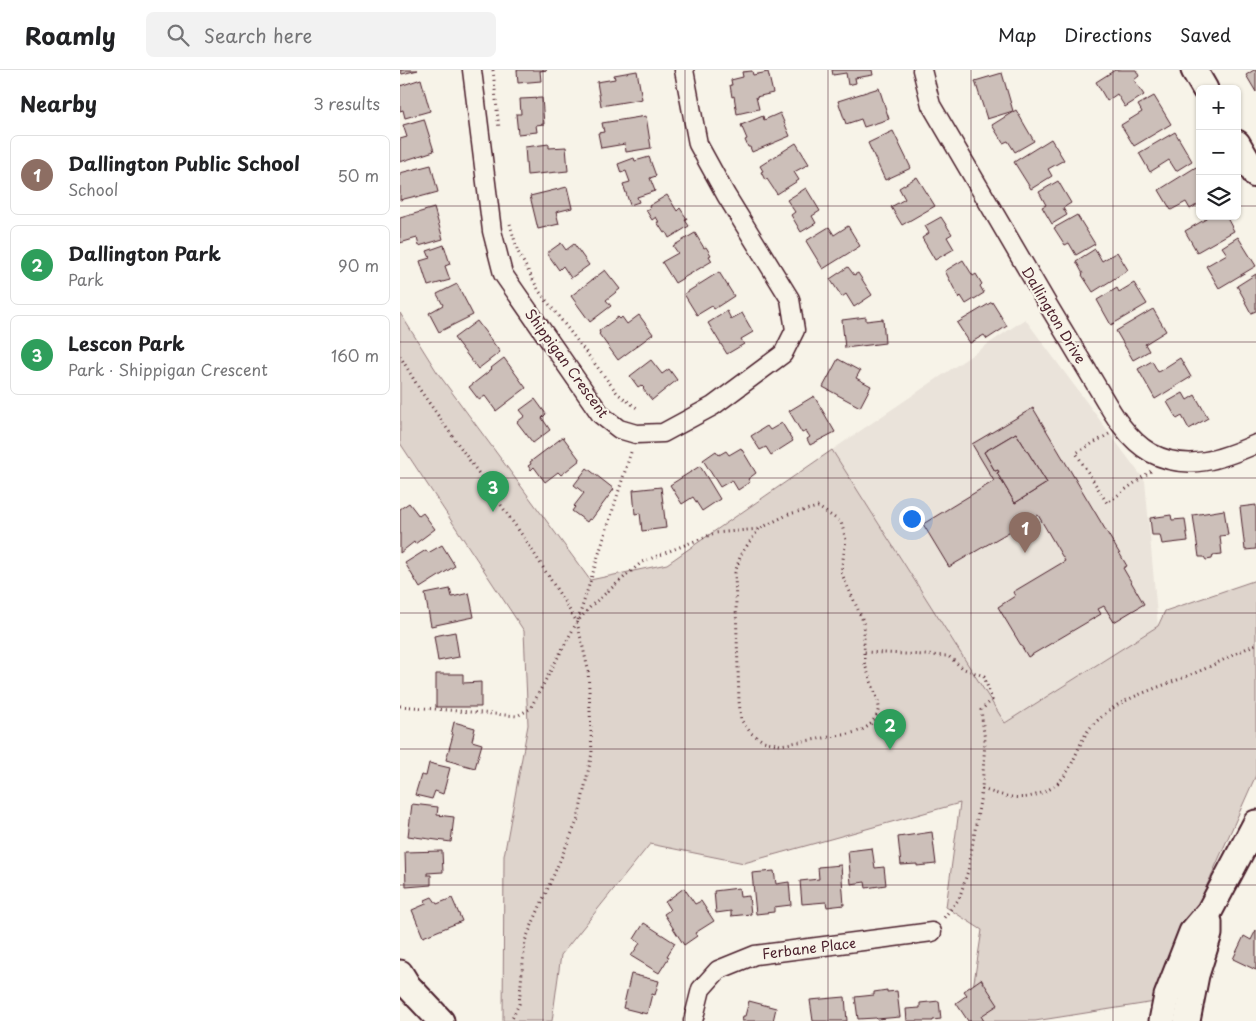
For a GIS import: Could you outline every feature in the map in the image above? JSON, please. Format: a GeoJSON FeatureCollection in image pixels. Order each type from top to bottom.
{"type":"FeatureCollection","features":[{"type":"Feature","properties":{"kind":"street","name":"Shippigan Crescent"},"geometry":{"type":"LineString","coordinates":[[472,70],[492,231],[503,274],[601,415],[619,429],[636,434],[663,433],[713,406],[783,354],[795,330],[790,299],[698,144],[684,70]]}},
{"type":"Feature","properties":{"kind":"street","name":"Dallington Drive"},"geometry":{"type":"LineString","coordinates":[[922,70],[931,106],[1064,332],[1123,427],[1137,443],[1150,452],[1166,459],[1188,462],[1208,462],[1256,444]]}},
{"type":"Feature","properties":{"kind":"street"},"geometry":{"type":"LineString","coordinates":[[1194,70],[1203,85]]}},
{"type":"Feature","properties":{"kind":"street"},"geometry":{"type":"LineString","coordinates":[[1241,151],[1256,175]]}},
{"type":"Feature","properties":{"kind":"street"},"geometry":{"type":"LineString","coordinates":[[1162,1021],[1166,996],[1192,932],[1209,912],[1256,823]]}},
{"type":"Feature","properties":{"kind":"street"},"geometry":{"type":"LineString","coordinates":[[1187,1021],[1196,975],[1209,934],[1209,912]]}},
{"type":"Feature","properties":{"kind":"street","name":"Ferbane Place"},"geometry":{"type":"LineString","coordinates":[[693,1021],[701,989],[718,970],[755,955],[932,932]]}},
{"type":"Feature","properties":{"kind":"street"},"geometry":{"type":"LineString","coordinates":[[400,973],[408,986],[441,1021]]}},
{"type":"Feature","properties":{"kind":"path"},"geometry":{"type":"LineString","coordinates":[[493,70],[499,138]]}},
{"type":"Feature","properties":{"kind":"path"},"geometry":{"type":"LineString","coordinates":[[509,219],[518,252],[540,291],[618,394],[637,408]]}},
{"type":"Feature","properties":{"kind":"path"},"geometry":{"type":"LineString","coordinates":[[400,356],[420,390],[528,542],[577,622],[588,669],[592,753],[578,819],[524,941],[519,1004],[512,1021]]}},
{"type":"Feature","properties":{"kind":"path"},"geometry":{"type":"LineString","coordinates":[[1123,427],[1076,453],[1107,503],[1166,459]]}},
{"type":"Feature","properties":{"kind":"path"},"geometry":{"type":"LineString","coordinates":[[400,706],[517,716],[530,709],[577,622],[636,434]]}},
{"type":"Feature","properties":{"kind":"path"},"geometry":{"type":"LineString","coordinates":[[577,622],[592,605],[642,562],[715,533],[759,529],[789,514],[818,507],[841,522],[846,540],[841,572],[864,623],[864,662],[878,701],[877,715],[870,725],[862,730],[780,746],[763,741],[751,733],[742,720],[739,701],[735,573],[742,554],[759,529]]}},
{"type":"Feature","properties":{"kind":"path"},"geometry":{"type":"LineString","coordinates":[[982,789],[1006,796],[1022,798],[1050,789],[1070,769],[1084,738],[1096,721],[1121,702],[1192,674],[1256,644]]}},
{"type":"Feature","properties":{"kind":"path"},"geometry":{"type":"LineString","coordinates":[[864,652],[948,656],[964,669],[984,676],[992,700],[981,710],[984,741],[982,789],[968,871],[959,899],[932,932]]}},
{"type":"Feature","properties":{"kind":"shaded area"},"geometry":{"type":"Polygon","coordinates":[[[400,313],[437,372],[590,580],[667,564],[832,450],[1005,723],[1158,626],[1165,611],[1256,580],[1256,775],[1155,1002],[1035,1021],[968,1021],[982,930],[946,907],[960,803],[744,863],[650,844],[561,955],[552,1021],[503,1021],[504,856],[528,725],[524,631],[400,443],[400,313]]]}},
{"type":"Feature","properties":{"kind":"shaded area"},"geometry":{"type":"Polygon","coordinates":[[[1025,319],[1145,481],[1158,626],[1005,723],[832,450],[1025,319]]]}},
{"type":"Feature","properties":{"kind":"building"},"geometry":{"type":"Polygon","coordinates":[[[400,70],[418,70],[402,74],[400,70]]]}},
{"type":"Feature","properties":{"kind":"building"},"geometry":{"type":"Polygon","coordinates":[[[517,70],[547,70],[540,71],[541,81],[518,83],[517,70]]]}},
{"type":"Feature","properties":{"kind":"building"},"geometry":{"type":"Polygon","coordinates":[[[832,70],[872,70],[873,75],[855,78],[856,83],[848,85],[846,73],[833,75],[832,70]]]}},
{"type":"Feature","properties":{"kind":"building"},"geometry":{"type":"Polygon","coordinates":[[[1115,70],[1136,70],[1139,76],[1134,80],[1144,95],[1125,107],[1117,94],[1107,101],[1096,82],[1115,70]]]}},
{"type":"Feature","properties":{"kind":"building"},"geometry":{"type":"Polygon","coordinates":[[[1256,70],[1256,92],[1246,75],[1256,70]]]}},
{"type":"Feature","properties":{"kind":"building"},"geometry":{"type":"Polygon","coordinates":[[[637,71],[642,99],[601,106],[597,82],[615,79],[614,75],[637,71]]]}},
{"type":"Feature","properties":{"kind":"building"},"geometry":{"type":"Polygon","coordinates":[[[752,71],[753,75],[768,72],[773,93],[756,97],[759,109],[737,114],[734,96],[732,97],[731,80],[743,77],[742,72],[752,71]]]}},
{"type":"Feature","properties":{"kind":"building"},"geometry":{"type":"Polygon","coordinates":[[[1002,73],[1013,111],[987,119],[975,81],[1002,73]]]}},
{"type":"Feature","properties":{"kind":"building"},"geometry":{"type":"Polygon","coordinates":[[[421,79],[430,111],[405,118],[403,110],[400,111],[400,86],[421,79]]]}},
{"type":"Feature","properties":{"kind":"building"},"geometry":{"type":"Polygon","coordinates":[[[879,88],[889,119],[864,127],[861,119],[846,124],[838,101],[879,88]]]}},
{"type":"Feature","properties":{"kind":"building"},"geometry":{"type":"Polygon","coordinates":[[[1154,96],[1171,124],[1134,146],[1121,125],[1142,112],[1138,105],[1154,96]]]}},
{"type":"Feature","properties":{"kind":"building"},"geometry":{"type":"Polygon","coordinates":[[[542,98],[544,124],[536,125],[537,132],[518,134],[516,114],[521,114],[520,99],[542,98]]]}},
{"type":"Feature","properties":{"kind":"building"},"geometry":{"type":"Polygon","coordinates":[[[1016,110],[1034,141],[1015,152],[1008,141],[1003,143],[992,125],[1016,110]]]}},
{"type":"Feature","properties":{"kind":"building"},"geometry":{"type":"Polygon","coordinates":[[[780,113],[790,136],[752,152],[745,140],[747,139],[741,125],[763,116],[764,120],[780,113]]]}},
{"type":"Feature","properties":{"kind":"building"},"geometry":{"type":"Polygon","coordinates":[[[646,116],[651,148],[626,152],[625,144],[601,148],[598,133],[604,132],[602,123],[646,116]]]}},
{"type":"Feature","properties":{"kind":"building"},"geometry":{"type":"Polygon","coordinates":[[[424,119],[434,151],[400,162],[400,139],[407,137],[403,125],[424,119]]]}},
{"type":"Feature","properties":{"kind":"building"},"geometry":{"type":"Polygon","coordinates":[[[893,131],[911,168],[885,180],[868,143],[893,131]]]}},
{"type":"Feature","properties":{"kind":"building"},"geometry":{"type":"Polygon","coordinates":[[[1175,132],[1192,161],[1176,171],[1169,160],[1150,172],[1139,153],[1175,132]]]}},
{"type":"Feature","properties":{"kind":"building"},"geometry":{"type":"Polygon","coordinates":[[[1051,139],[1064,160],[1048,169],[1052,176],[1031,189],[1014,162],[1051,139]]]}},
{"type":"Feature","properties":{"kind":"building"},"geometry":{"type":"Polygon","coordinates":[[[796,143],[809,164],[794,172],[799,180],[777,194],[767,179],[765,180],[760,166],[796,143]]]}},
{"type":"Feature","properties":{"kind":"building"},"geometry":{"type":"Polygon","coordinates":[[[549,144],[549,148],[566,147],[568,171],[527,175],[525,147],[549,144]]]}},
{"type":"Feature","properties":{"kind":"building"},"geometry":{"type":"Polygon","coordinates":[[[649,157],[656,176],[650,178],[655,191],[637,197],[639,202],[630,205],[623,184],[630,182],[626,171],[621,173],[618,164],[634,158],[635,161],[649,157]]]}},
{"type":"Feature","properties":{"kind":"building"},"geometry":{"type":"Polygon","coordinates":[[[431,165],[438,192],[400,200],[400,173],[431,165]]]}},
{"type":"Feature","properties":{"kind":"building"},"geometry":{"type":"Polygon","coordinates":[[[1196,167],[1196,205],[1190,209],[1186,202],[1171,210],[1159,190],[1196,167]]]}},
{"type":"Feature","properties":{"kind":"building"},"geometry":{"type":"Polygon","coordinates":[[[917,177],[935,206],[902,225],[891,207],[905,199],[899,188],[917,177]]]}},
{"type":"Feature","properties":{"kind":"building"},"geometry":{"type":"Polygon","coordinates":[[[1058,181],[1071,203],[1063,208],[1067,215],[1052,224],[1042,207],[1046,205],[1039,192],[1058,181]]]}},
{"type":"Feature","properties":{"kind":"building"},"geometry":{"type":"Polygon","coordinates":[[[567,187],[572,208],[556,212],[559,224],[538,229],[530,196],[567,187]]]}},
{"type":"Feature","properties":{"kind":"building"},"geometry":{"type":"Polygon","coordinates":[[[806,188],[820,211],[812,216],[816,223],[801,232],[791,215],[795,212],[787,200],[806,188]]]}},
{"type":"Feature","properties":{"kind":"building"},"geometry":{"type":"Polygon","coordinates":[[[667,195],[677,211],[680,208],[689,226],[669,238],[657,222],[659,222],[656,217],[652,220],[646,210],[650,208],[649,206],[667,195]]]}},
{"type":"Feature","properties":{"kind":"building"},"geometry":{"type":"Polygon","coordinates":[[[434,208],[443,239],[419,246],[417,238],[400,243],[400,218],[434,208]]]}},
{"type":"Feature","properties":{"kind":"building"},"geometry":{"type":"Polygon","coordinates":[[[1077,215],[1095,244],[1076,255],[1069,243],[1065,245],[1054,228],[1077,215]]]}},
{"type":"Feature","properties":{"kind":"building"},"geometry":{"type":"Polygon","coordinates":[[[941,217],[952,234],[947,237],[954,249],[935,260],[922,238],[929,233],[925,226],[941,217]]]}},
{"type":"Feature","properties":{"kind":"building"},"geometry":{"type":"Polygon","coordinates":[[[1204,220],[1228,220],[1234,231],[1197,252],[1185,231],[1204,220]]]}},
{"type":"Feature","properties":{"kind":"building"},"geometry":{"type":"Polygon","coordinates":[[[848,226],[860,246],[823,269],[806,241],[829,227],[834,235],[848,226]]]}},
{"type":"Feature","properties":{"kind":"building"},"geometry":{"type":"Polygon","coordinates":[[[695,233],[704,248],[706,247],[711,255],[709,256],[712,261],[675,283],[662,262],[678,253],[673,246],[695,233]]]}},
{"type":"Feature","properties":{"kind":"building"},"geometry":{"type":"Polygon","coordinates":[[[1238,237],[1256,266],[1219,288],[1206,266],[1227,254],[1222,247],[1238,237]]]}},
{"type":"Feature","properties":{"kind":"building"},"geometry":{"type":"Polygon","coordinates":[[[561,243],[566,250],[574,244],[589,265],[571,278],[563,266],[559,270],[547,253],[561,243]]]}},
{"type":"Feature","properties":{"kind":"building"},"geometry":{"type":"Polygon","coordinates":[[[444,245],[450,264],[445,266],[450,280],[428,286],[420,261],[430,258],[427,251],[444,245]]]}},
{"type":"Feature","properties":{"kind":"building"},"geometry":{"type":"Polygon","coordinates":[[[1095,249],[1102,261],[1117,252],[1128,270],[1093,292],[1076,261],[1095,249]]]}},
{"type":"Feature","properties":{"kind":"building"},"geometry":{"type":"Polygon","coordinates":[[[963,260],[973,276],[976,274],[982,284],[980,286],[984,293],[966,304],[961,296],[959,298],[945,271],[963,260]]]}},
{"type":"Feature","properties":{"kind":"building"},"geometry":{"type":"Polygon","coordinates":[[[848,267],[854,275],[858,273],[872,295],[854,307],[846,294],[842,297],[830,279],[848,267]]]}},
{"type":"Feature","properties":{"kind":"building"},"geometry":{"type":"Polygon","coordinates":[[[605,270],[620,289],[606,300],[611,306],[590,322],[571,296],[605,270]]]}},
{"type":"Feature","properties":{"kind":"building"},"geometry":{"type":"Polygon","coordinates":[[[719,272],[734,296],[714,309],[712,306],[697,315],[684,294],[719,272]]]}},
{"type":"Feature","properties":{"kind":"building"},"geometry":{"type":"Polygon","coordinates":[[[1256,274],[1256,311],[1251,313],[1237,286],[1256,274]]]}},
{"type":"Feature","properties":{"kind":"building"},"geometry":{"type":"Polygon","coordinates":[[[1134,283],[1147,304],[1111,325],[1097,300],[1117,288],[1119,292],[1134,283]]]}},
{"type":"Feature","properties":{"kind":"building"},"geometry":{"type":"Polygon","coordinates":[[[457,284],[473,315],[439,332],[429,313],[443,305],[437,294],[457,284]]]}},
{"type":"Feature","properties":{"kind":"building"},"geometry":{"type":"Polygon","coordinates":[[[992,302],[1007,326],[987,339],[984,335],[970,343],[957,323],[992,302]]]}},
{"type":"Feature","properties":{"kind":"building"},"geometry":{"type":"Polygon","coordinates":[[[1153,309],[1166,331],[1145,344],[1149,351],[1133,360],[1116,331],[1153,309]]]}},
{"type":"Feature","properties":{"kind":"building"},"geometry":{"type":"Polygon","coordinates":[[[727,311],[731,319],[742,313],[753,332],[741,339],[744,344],[727,354],[708,323],[727,311]]]}},
{"type":"Feature","properties":{"kind":"building"},"geometry":{"type":"Polygon","coordinates":[[[639,315],[653,334],[618,360],[599,334],[599,331],[618,317],[620,319],[622,317],[627,324],[639,315]]]}},
{"type":"Feature","properties":{"kind":"building"},"geometry":{"type":"Polygon","coordinates":[[[866,317],[866,321],[883,319],[885,343],[845,348],[842,320],[866,317]]]}},
{"type":"Feature","properties":{"kind":"building"},"geometry":{"type":"Polygon","coordinates":[[[477,321],[500,352],[478,369],[454,338],[477,321]]]}},
{"type":"Feature","properties":{"kind":"building"},"geometry":{"type":"Polygon","coordinates":[[[504,358],[526,388],[496,411],[485,396],[479,400],[469,387],[504,358]]]}},
{"type":"Feature","properties":{"kind":"building"},"geometry":{"type":"Polygon","coordinates":[[[1180,358],[1191,377],[1155,399],[1138,369],[1152,361],[1158,372],[1180,358]]]}},
{"type":"Feature","properties":{"kind":"building"},"geometry":{"type":"Polygon","coordinates":[[[838,359],[860,371],[856,378],[871,386],[860,407],[823,387],[838,359]]]}},
{"type":"Feature","properties":{"kind":"building"},"geometry":{"type":"Polygon","coordinates":[[[651,360],[662,374],[669,369],[677,380],[652,400],[644,388],[641,385],[638,387],[630,376],[651,360]]]}},
{"type":"Feature","properties":{"kind":"building"},"geometry":{"type":"Polygon","coordinates":[[[1183,393],[1187,400],[1195,395],[1208,418],[1189,429],[1182,416],[1177,419],[1167,402],[1183,393]]]}},
{"type":"Feature","properties":{"kind":"building"},"geometry":{"type":"Polygon","coordinates":[[[814,396],[835,432],[810,445],[807,439],[810,437],[806,431],[802,433],[789,411],[814,396]]]}},
{"type":"Feature","properties":{"kind":"building"},"geometry":{"type":"Polygon","coordinates":[[[535,399],[546,414],[542,418],[550,430],[533,443],[517,422],[525,416],[520,410],[535,399]]]}},
{"type":"Feature","properties":{"kind":"building"},"geometry":{"type":"Polygon","coordinates":[[[1033,408],[1127,566],[1123,568],[1144,604],[1114,622],[1104,606],[1098,609],[1101,614],[1028,657],[998,607],[1015,596],[1013,592],[1065,561],[1038,515],[949,567],[923,524],[994,481],[972,444],[1033,408]],[[1016,433],[984,452],[995,471],[998,470],[999,472],[997,473],[1015,503],[1047,483],[1016,433]]]}},
{"type":"Feature","properties":{"kind":"building"},"geometry":{"type":"Polygon","coordinates":[[[782,423],[793,441],[771,455],[766,447],[760,450],[751,436],[767,426],[770,430],[782,423]]]}},
{"type":"Feature","properties":{"kind":"building"},"geometry":{"type":"Polygon","coordinates":[[[1016,433],[1047,483],[1015,503],[997,473],[999,472],[998,470],[995,471],[984,452],[1016,433]]]}},
{"type":"Feature","properties":{"kind":"building"},"geometry":{"type":"Polygon","coordinates":[[[563,437],[580,460],[561,475],[558,472],[545,482],[534,467],[531,470],[528,466],[531,464],[530,462],[563,437]]]}},
{"type":"Feature","properties":{"kind":"building"},"geometry":{"type":"Polygon","coordinates":[[[741,448],[756,473],[748,479],[750,482],[738,490],[732,480],[720,487],[703,460],[716,451],[719,455],[726,451],[729,455],[741,448]]]}},
{"type":"Feature","properties":{"kind":"building"},"geometry":{"type":"Polygon","coordinates":[[[700,466],[720,499],[702,511],[693,497],[682,504],[670,485],[700,466]]]}},
{"type":"Feature","properties":{"kind":"building"},"geometry":{"type":"Polygon","coordinates":[[[587,468],[614,489],[591,520],[589,519],[587,522],[572,511],[584,493],[574,485],[587,468]]]}},
{"type":"Feature","properties":{"kind":"building"},"geometry":{"type":"Polygon","coordinates":[[[661,487],[666,528],[642,531],[640,513],[635,514],[633,490],[661,487]]]}},
{"type":"Feature","properties":{"kind":"building"},"geometry":{"type":"Polygon","coordinates":[[[409,503],[419,516],[423,513],[435,529],[400,553],[400,509],[409,503]]]}},
{"type":"Feature","properties":{"kind":"building"},"geometry":{"type":"Polygon","coordinates":[[[1256,505],[1256,549],[1245,550],[1240,507],[1256,505]]]}},
{"type":"Feature","properties":{"kind":"building"},"geometry":{"type":"Polygon","coordinates":[[[1224,510],[1228,535],[1220,536],[1222,554],[1213,555],[1212,559],[1206,560],[1204,557],[1199,557],[1193,515],[1224,510]]]}},
{"type":"Feature","properties":{"kind":"building"},"geometry":{"type":"Polygon","coordinates":[[[1171,515],[1172,520],[1185,519],[1188,541],[1162,544],[1160,535],[1152,535],[1150,518],[1171,515]]]}},
{"type":"Feature","properties":{"kind":"building"},"geometry":{"type":"Polygon","coordinates":[[[442,545],[455,566],[420,588],[405,563],[426,550],[428,553],[442,545]]]}},
{"type":"Feature","properties":{"kind":"building"},"geometry":{"type":"Polygon","coordinates":[[[450,589],[452,597],[469,593],[474,617],[431,626],[425,594],[450,589]]]}},
{"type":"Feature","properties":{"kind":"building"},"geometry":{"type":"Polygon","coordinates":[[[455,632],[459,657],[438,661],[434,636],[455,632]]]}},
{"type":"Feature","properties":{"kind":"building"},"geometry":{"type":"Polygon","coordinates":[[[436,674],[463,674],[463,683],[481,682],[481,707],[436,707],[436,674]]]}},
{"type":"Feature","properties":{"kind":"building"},"geometry":{"type":"Polygon","coordinates":[[[454,722],[475,728],[472,741],[482,744],[475,768],[446,760],[453,735],[451,735],[454,722]]]}},
{"type":"Feature","properties":{"kind":"building"},"geometry":{"type":"Polygon","coordinates":[[[429,763],[450,768],[443,794],[435,791],[432,799],[415,795],[421,775],[426,776],[429,763]]]}},
{"type":"Feature","properties":{"kind":"building"},"geometry":{"type":"Polygon","coordinates":[[[412,804],[438,807],[437,815],[454,817],[451,842],[408,836],[412,804]]]}},
{"type":"Feature","properties":{"kind":"building"},"geometry":{"type":"Polygon","coordinates":[[[932,832],[936,864],[901,865],[898,837],[932,832]]]}},
{"type":"Feature","properties":{"kind":"building"},"geometry":{"type":"Polygon","coordinates":[[[872,848],[875,868],[884,867],[886,885],[866,888],[865,882],[851,884],[848,851],[872,848]]]}},
{"type":"Feature","properties":{"kind":"building"},"geometry":{"type":"Polygon","coordinates":[[[442,851],[443,872],[427,873],[427,875],[431,875],[431,885],[406,887],[405,852],[442,851]]]}},
{"type":"Feature","properties":{"kind":"building"},"geometry":{"type":"Polygon","coordinates":[[[841,865],[844,905],[827,907],[826,902],[802,904],[800,881],[819,879],[818,867],[841,865]]]}},
{"type":"Feature","properties":{"kind":"building"},"geometry":{"type":"Polygon","coordinates":[[[774,871],[776,884],[789,882],[791,905],[774,907],[774,912],[756,914],[752,873],[774,871]]]}},
{"type":"Feature","properties":{"kind":"building"},"geometry":{"type":"Polygon","coordinates":[[[684,888],[695,904],[701,901],[714,921],[695,933],[697,936],[684,945],[664,914],[670,910],[665,902],[684,888]]]}},
{"type":"Feature","properties":{"kind":"building"},"geometry":{"type":"Polygon","coordinates":[[[739,888],[740,897],[749,896],[751,914],[731,916],[731,911],[716,913],[714,891],[739,888]]]}},
{"type":"Feature","properties":{"kind":"building"},"geometry":{"type":"Polygon","coordinates":[[[432,897],[437,904],[452,898],[462,921],[423,937],[412,910],[426,904],[425,900],[432,897]]]}},
{"type":"Feature","properties":{"kind":"building"},"geometry":{"type":"Polygon","coordinates":[[[644,923],[675,943],[659,973],[631,956],[640,943],[634,939],[644,923]]]}},
{"type":"Feature","properties":{"kind":"building"},"geometry":{"type":"Polygon","coordinates":[[[1256,930],[1256,970],[1233,959],[1244,936],[1251,940],[1256,930]]]}},
{"type":"Feature","properties":{"kind":"building"},"geometry":{"type":"Polygon","coordinates":[[[631,974],[659,981],[655,995],[652,994],[647,1014],[623,1008],[631,974]]]}},
{"type":"Feature","properties":{"kind":"building"},"geometry":{"type":"Polygon","coordinates":[[[981,979],[998,1005],[981,1016],[984,1021],[968,1021],[956,1003],[967,995],[964,991],[981,979]]]}},
{"type":"Feature","properties":{"kind":"building"},"geometry":{"type":"Polygon","coordinates":[[[887,990],[887,992],[897,991],[900,1017],[858,1019],[855,997],[874,995],[874,992],[887,990]]]}},
{"type":"Feature","properties":{"kind":"building"},"geometry":{"type":"Polygon","coordinates":[[[845,997],[847,1021],[813,1021],[810,1000],[845,997]]]}},
{"type":"Feature","properties":{"kind":"building"},"geometry":{"type":"Polygon","coordinates":[[[749,1001],[776,1008],[773,1021],[742,1021],[749,1001]]]}},
{"type":"Feature","properties":{"kind":"building"},"geometry":{"type":"Polygon","coordinates":[[[939,1001],[941,1019],[933,1021],[907,1021],[906,1009],[920,1008],[920,1003],[939,1001]]]}},
{"type":"Feature","properties":{"kind":"place","name":"Lescon Park"},"geometry":{"type":"Point","coordinates":[493,512]}},
{"type":"Feature","properties":{"kind":"place","name":"Dallington Public School"},"geometry":{"type":"Point","coordinates":[1025,553]}},
{"type":"Feature","properties":{"kind":"place","name":"Dallington Park"},"geometry":{"type":"Point","coordinates":[890,750]}}]}
